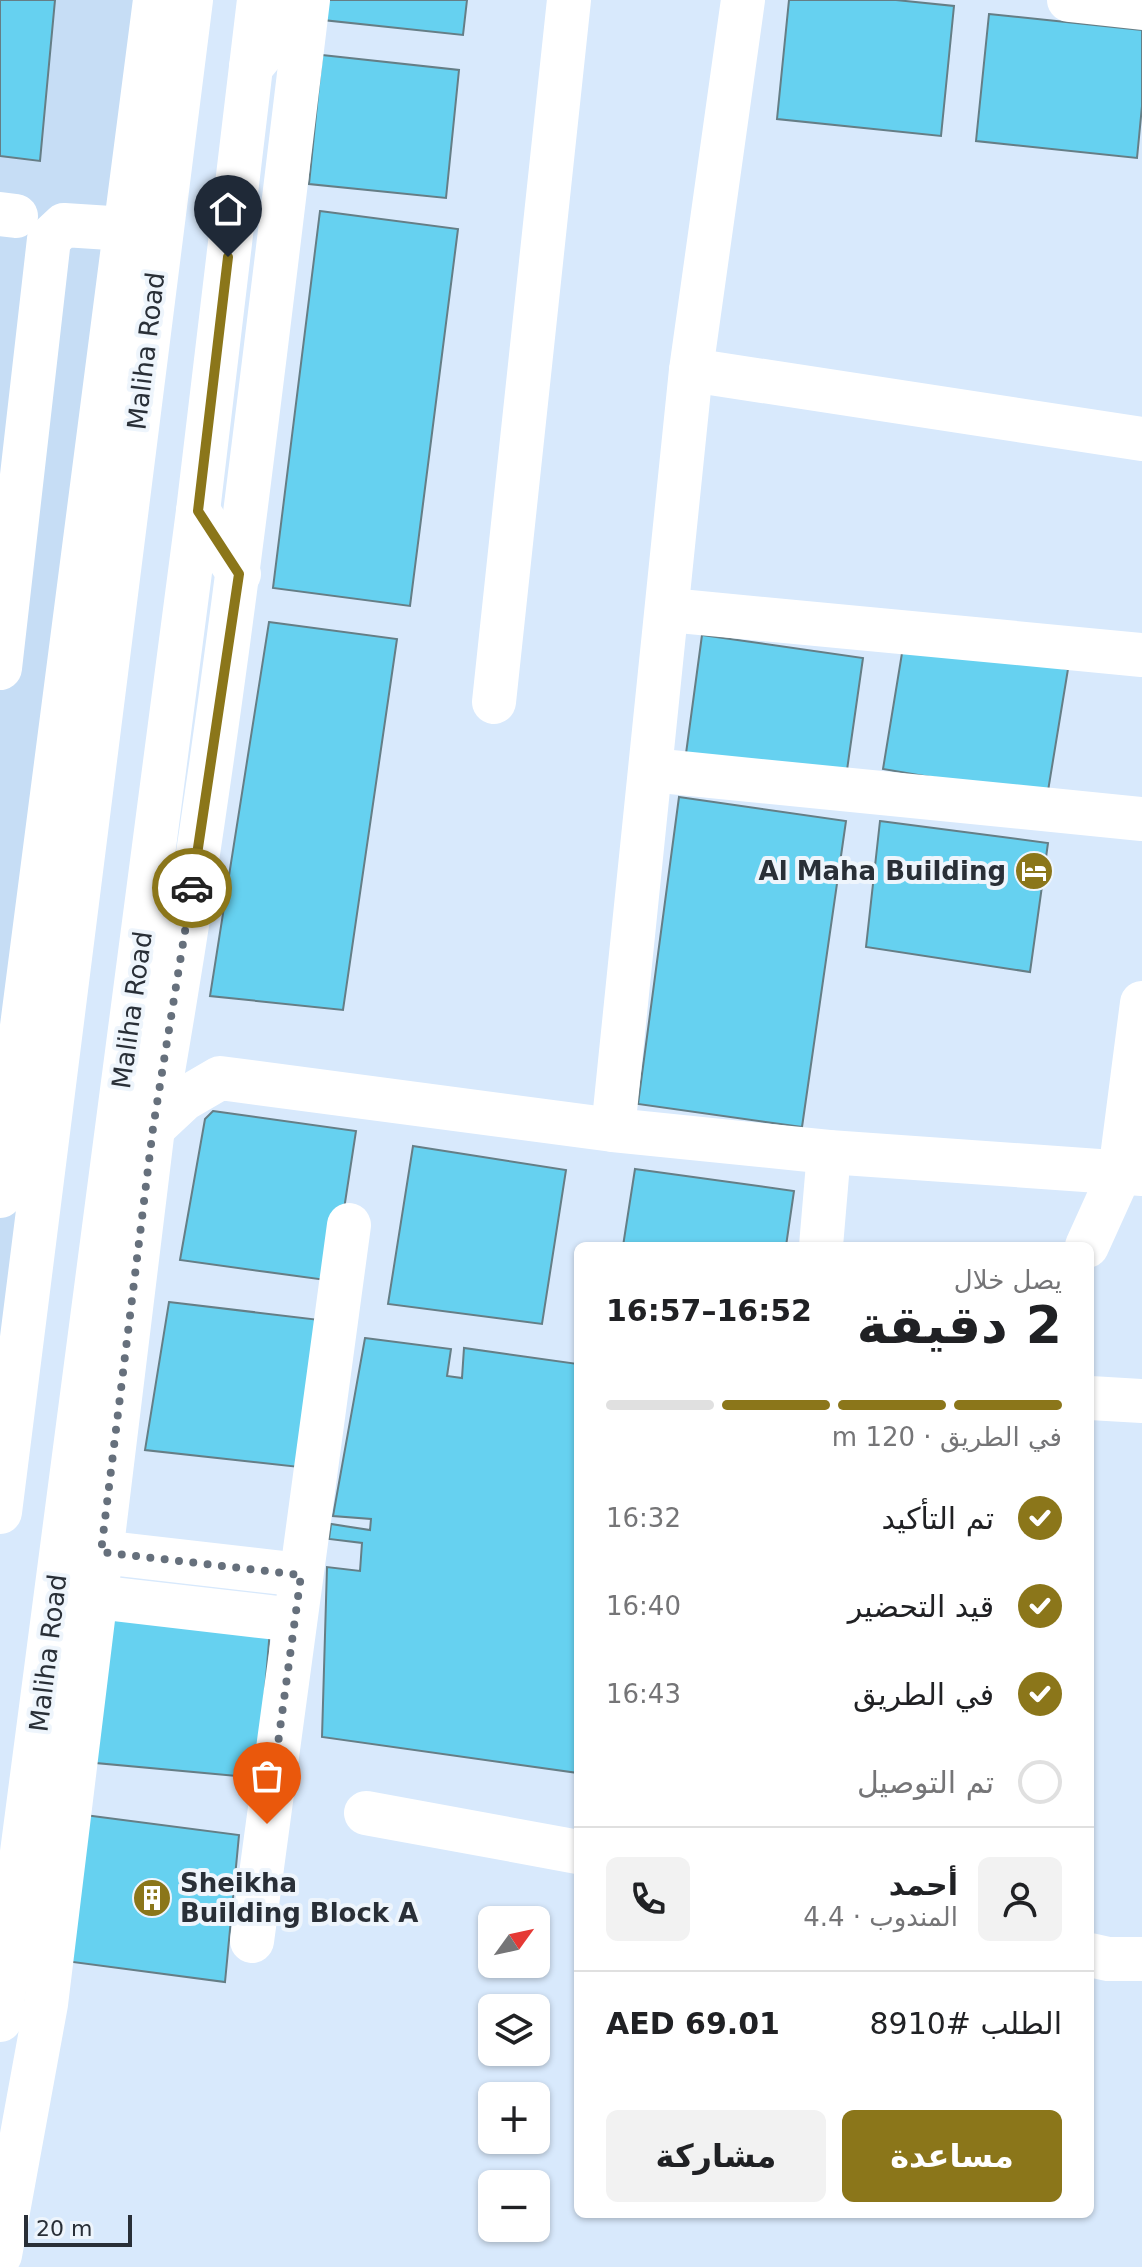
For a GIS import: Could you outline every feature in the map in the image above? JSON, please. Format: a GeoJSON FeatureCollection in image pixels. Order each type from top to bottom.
{"type":"FeatureCollection","features":[{"type":"Feature","properties":{"kind":"street"},"geometry":{"type":"LineString","coordinates":[[11,1165],[155,0]]}},
{"type":"Feature","properties":{"kind":"street","name":"Maliha Road"},"geometry":{"type":"LineString","coordinates":[[0,1512],[11,1165],[191,0]]}},
{"type":"Feature","properties":{"kind":"street","name":"Maliha Road"},"geometry":{"type":"LineString","coordinates":[[0,2020],[198,511],[259,0]]}},
{"type":"Feature","properties":{"kind":"street"},"geometry":{"type":"LineString","coordinates":[[251,67],[307,0]]}},
{"type":"Feature","properties":{"kind":"street"},"geometry":{"type":"LineString","coordinates":[[0,2255],[46,2004],[153,1128],[174,1012],[239,574],[307,0]]}},
{"type":"Feature","properties":{"kind":"street"},"geometry":{"type":"LineString","coordinates":[[494,702],[569,0]]}},
{"type":"Feature","properties":{"kind":"street"},"geometry":{"type":"LineString","coordinates":[[613,1130],[669,610],[691,370],[743,0]]}},
{"type":"Feature","properties":{"kind":"street"},"geometry":{"type":"LineString","coordinates":[[1069,0],[1142,8]]}},
{"type":"Feature","properties":{"kind":"street"},"geometry":{"type":"LineString","coordinates":[[0,668],[49,239],[64,225],[126,229]]}},
{"type":"Feature","properties":{"kind":"street"},"geometry":{"type":"LineString","coordinates":[[691,370],[1142,439]]}},
{"type":"Feature","properties":{"kind":"street"},"geometry":{"type":"LineString","coordinates":[[198,511],[239,574]]}},
{"type":"Feature","properties":{"kind":"street"},"geometry":{"type":"LineString","coordinates":[[669,610],[1142,655]]}},
{"type":"Feature","properties":{"kind":"street"},"geometry":{"type":"LineString","coordinates":[[651,770],[1142,819]]}},
{"type":"Feature","properties":{"kind":"street"},"geometry":{"type":"LineString","coordinates":[[1089,1242],[1131,1173],[1142,1003]]}},
{"type":"Feature","properties":{"kind":"street"},"geometry":{"type":"LineString","coordinates":[[174,1012],[194,1047],[220,1078]]}},
{"type":"Feature","properties":{"kind":"street"},"geometry":{"type":"LineString","coordinates":[[153,1128],[184,1099],[220,1078],[613,1130],[829,1152],[1131,1173]]}},
{"type":"Feature","properties":{"kind":"street"},"geometry":{"type":"LineString","coordinates":[[821,1242],[829,1152]]}},
{"type":"Feature","properties":{"kind":"street"},"geometry":{"type":"LineString","coordinates":[[252,1941],[349,1225]]}},
{"type":"Feature","properties":{"kind":"street"},"geometry":{"type":"LineString","coordinates":[[1094,1398],[1142,1401]]}},
{"type":"Feature","properties":{"kind":"street"},"geometry":{"type":"LineString","coordinates":[[101,1552],[301,1575]]}},
{"type":"Feature","properties":{"kind":"street"},"geometry":{"type":"LineString","coordinates":[[96,1597],[295,1620]]}},
{"type":"Feature","properties":{"kind":"street"},"geometry":{"type":"LineString","coordinates":[[366,1813],[574,1851]]}},
{"type":"Feature","properties":{"kind":"street"},"geometry":{"type":"LineString","coordinates":[[1094,1956],[1142,1959]]}},
{"type":"Feature","properties":{"kind":"shaded area"},"geometry":{"type":"Polygon","coordinates":[[[0,0],[171,0],[0,1344],[0,0]]]}},
{"type":"Feature","properties":{"kind":"building"},"geometry":{"type":"Polygon","coordinates":[[[0,0],[55,0],[40,161],[0,156],[0,0]]]}},
{"type":"Feature","properties":{"kind":"building"},"geometry":{"type":"Polygon","coordinates":[[[325,0],[467,0],[463,35],[323,20],[325,0]]]}},
{"type":"Feature","properties":{"kind":"building"},"geometry":{"type":"Polygon","coordinates":[[[789,0],[896,0],[954,6],[941,136],[777,119],[789,0]]]}},
{"type":"Feature","properties":{"kind":"building"},"geometry":{"type":"Polygon","coordinates":[[[989,14],[1142,30],[1142,106],[1137,158],[976,141],[989,14]]]}},
{"type":"Feature","properties":{"kind":"building"},"geometry":{"type":"Polygon","coordinates":[[[322,55],[459,70],[446,198],[309,184],[322,55]]]}},
{"type":"Feature","properties":{"kind":"building"},"geometry":{"type":"Polygon","coordinates":[[[320,211],[458,229],[410,606],[273,588],[320,211]]]}},
{"type":"Feature","properties":{"kind":"building"},"geometry":{"type":"Polygon","coordinates":[[[269,622],[397,639],[343,1010],[210,996],[269,622]]]}},
{"type":"Feature","properties":{"kind":"building"},"geometry":{"type":"Polygon","coordinates":[[[702,635],[863,658],[845,784],[685,761],[702,635]]]}},
{"type":"Feature","properties":{"kind":"building"},"geometry":{"type":"Polygon","coordinates":[[[904,641],[1068,669],[1047,797],[883,769],[904,641]]]}},
{"type":"Feature","properties":{"kind":"building"},"geometry":{"type":"Polygon","coordinates":[[[679,797],[846,821],[802,1127],[638,1104],[679,797]]]}},
{"type":"Feature","properties":{"kind":"building"},"geometry":{"type":"Polygon","coordinates":[[[880,821],[1048,843],[1030,972],[866,947],[880,821]]]}},
{"type":"Feature","properties":{"kind":"building"},"geometry":{"type":"Polygon","coordinates":[[[213,1111],[356,1131],[333,1281],[180,1260],[205,1119],[213,1111]]]}},
{"type":"Feature","properties":{"kind":"building"},"geometry":{"type":"Polygon","coordinates":[[[413,1146],[566,1170],[542,1324],[388,1304],[413,1146]]]}},
{"type":"Feature","properties":{"kind":"building"},"geometry":{"type":"Polygon","coordinates":[[[635,1169],[794,1191],[787,1242],[624,1242],[635,1169]]]}},
{"type":"Feature","properties":{"kind":"building"},"geometry":{"type":"Polygon","coordinates":[[[169,1302],[320,1320],[299,1467],[145,1450],[169,1302]]]}},
{"type":"Feature","properties":{"kind":"building"},"geometry":{"type":"Polygon","coordinates":[[[365,1338],[451,1349],[447,1376],[462,1378],[464,1348],[574,1363],[574,1772],[322,1737],[327,1567],[360,1571],[362,1543],[329,1539],[331,1524],[370,1530],[371,1519],[333,1516],[365,1338]]]}},
{"type":"Feature","properties":{"kind":"building"},"geometry":{"type":"Polygon","coordinates":[[[109,1613],[270,1629],[258,1778],[96,1763],[109,1613]]]}},
{"type":"Feature","properties":{"kind":"building","name":"Sheikha Building Block A"},"geometry":{"type":"Polygon","coordinates":[[[77,1814],[239,1835],[225,1982],[65,1961],[77,1814]]]}},
{"type":"Feature","properties":{"kind":"way so far"},"geometry":{"type":"LineString","coordinates":[[192,888],[153,1128],[101,1552],[301,1575],[267,1824]]}},
{"type":"Feature","properties":{"kind":"place","name":"Al Maha Building"},"geometry":{"type":"Point","coordinates":[1034,871]}},
{"type":"Feature","properties":{"kind":"place","name":"Sheikha Building Block A"},"geometry":{"type":"Point","coordinates":[152,1898]}},
{"type":"Feature","properties":{"kind":"route"},"geometry":{"type":"LineString","coordinates":[[192,888],[239,574],[198,511],[228,257]]}}]}
